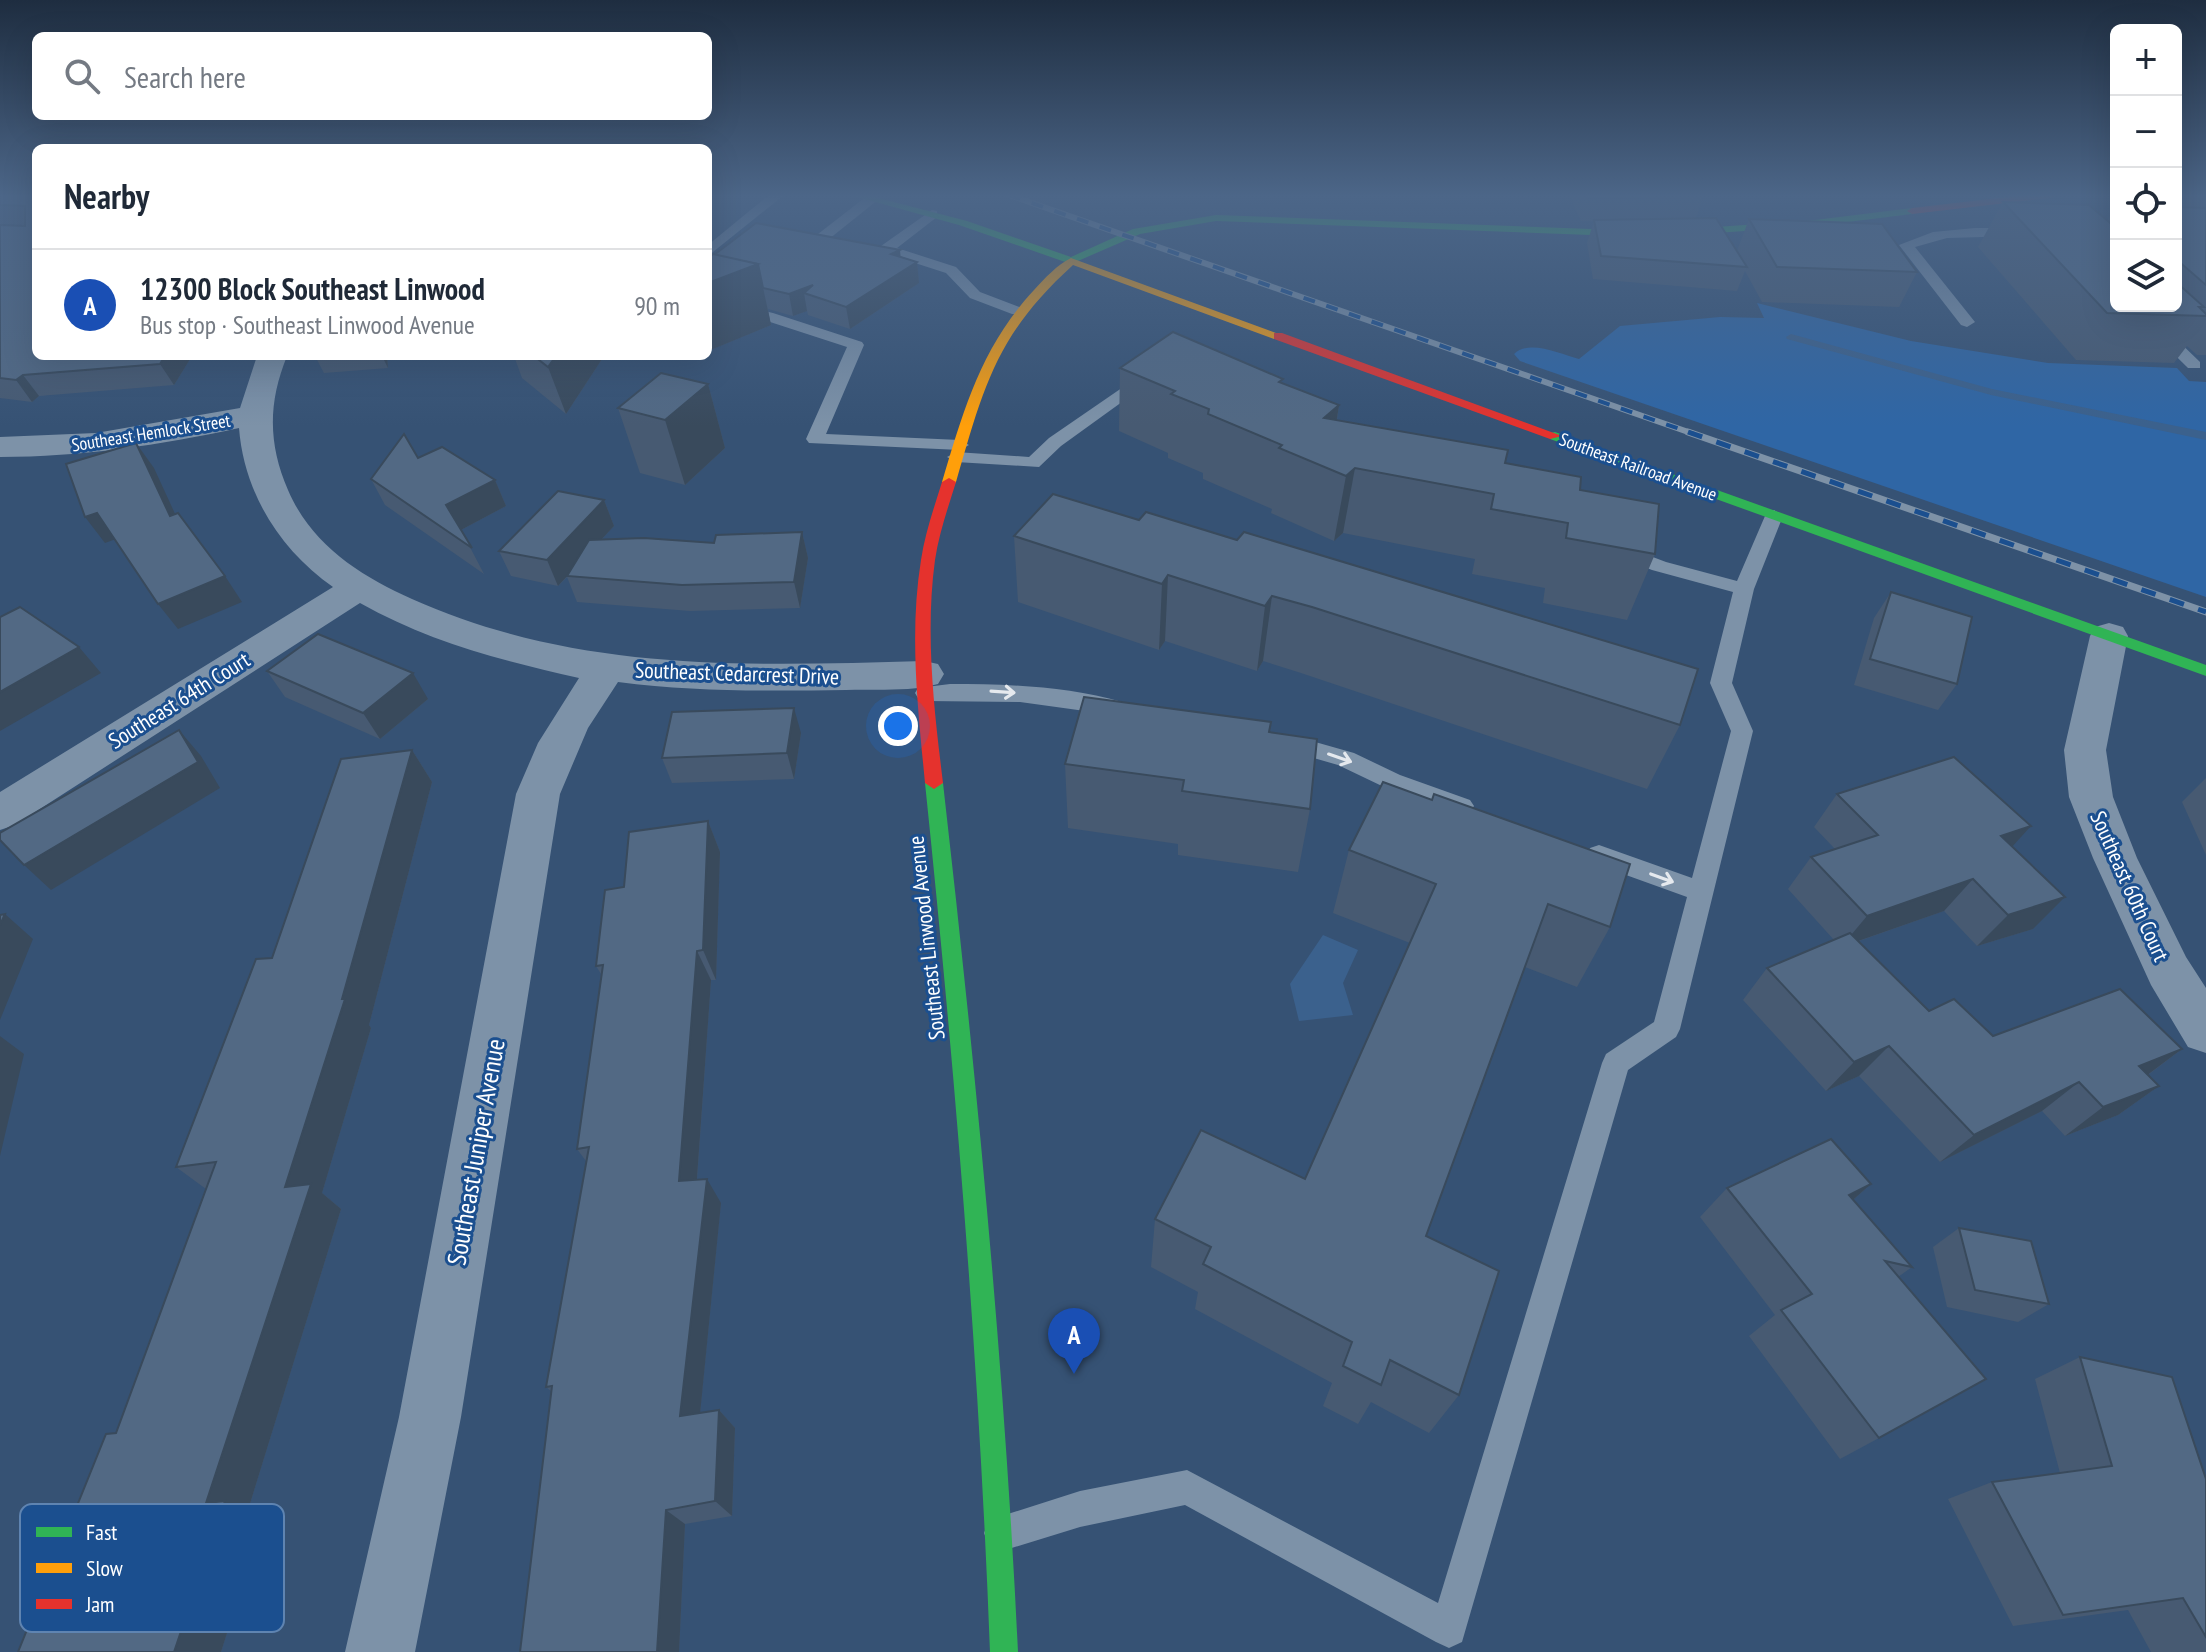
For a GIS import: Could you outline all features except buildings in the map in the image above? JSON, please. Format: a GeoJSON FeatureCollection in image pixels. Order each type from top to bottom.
{"type":"FeatureCollection","features":[{"type":"Feature","properties":{"kind":"main road","name":"Southeast Linwood Avenue"},"geometry":{"type":"LineString","coordinates":[[1004,1652],[1001,1533],[973,1147],[925,684],[922,616],[926,569],[981,371],[992,347],[1017,311],[1056,272]]}},
{"type":"Feature","properties":{"kind":"main road","name":"Southeast Railroad Avenue"},"geometry":{"type":"LineString","coordinates":[[1102,272],[2206,671]]}},
{"type":"Feature","properties":{"kind":"street","name":"Southeast Cedarcrest Drive"},"geometry":{"type":"LineString","coordinates":[[270,360],[254,415],[258,462],[278,507],[303,546],[358,588],[405,613],[464,636],[531,654],[608,668],[751,678],[925,684]]}},
{"type":"Feature","properties":{"kind":"street","name":"Southeast Hemlock Street"},"geometry":{"type":"LineString","coordinates":[[0,447],[80,447],[254,415]]}},
{"type":"Feature","properties":{"kind":"street","name":"Southeast 64th Court"},"geometry":{"type":"LineString","coordinates":[[0,813],[358,588]]}},
{"type":"Feature","properties":{"kind":"street","name":"Southeast 60th Court"},"geometry":{"type":"LineString","coordinates":[[2109,636],[2085,750],[2091,797],[2115,858],[2168,971],[2206,1031]]}},
{"type":"Feature","properties":{"kind":"street","name":"Southeast Juniper Avenue"},"geometry":{"type":"LineString","coordinates":[[380,1652],[430,1417],[538,794],[549,762],[567,726],[608,668]]}},
{"type":"Feature","properties":{"kind":"lane"},"geometry":{"type":"LineString","coordinates":[[953,272],[975,295],[1017,311]]}},
{"type":"Feature","properties":{"kind":"lane"},"geometry":{"type":"LineString","coordinates":[[1927,272],[1967,322]]}},
{"type":"Feature","properties":{"kind":"lane"},"geometry":{"type":"LineString","coordinates":[[712,304],[768,316],[856,345],[815,439],[958,451],[1033,463],[1055,442],[1155,371],[1168,378]]}},
{"type":"Feature","properties":{"kind":"lane"},"geometry":{"type":"LineString","coordinates":[[2139,312],[2194,365]]}},
{"type":"Feature","properties":{"kind":"lane"},"geometry":{"type":"LineString","coordinates":[[1001,1533],[1080,1509],[1187,1487],[1449,1629],[1616,1063],[1666,1029],[1742,731],[1721,683],[1744,589],[1774,516]]}},
{"type":"Feature","properties":{"kind":"lane"},"geometry":{"type":"LineString","coordinates":[[1603,544],[1659,566],[1744,589]]}},
{"type":"Feature","properties":{"kind":"lane"},"geometry":{"type":"LineString","coordinates":[[925,684],[1043,694],[1133,711]]}},
{"type":"Feature","properties":{"kind":"lane"},"geometry":{"type":"LineString","coordinates":[[1267,736],[1346,759],[1392,781],[1480,812]]}},
{"type":"Feature","properties":{"kind":"lane"},"geometry":{"type":"LineString","coordinates":[[1582,849],[1699,891]]}},
{"type":"Feature","properties":{"kind":"shaded area"},"geometry":{"type":"Polygon","coordinates":[[[1757,303],[1911,341],[2048,363],[2177,368],[2189,381],[2206,382],[2206,597],[1520,361],[1514,354],[1536,348],[1579,359],[1620,326],[1720,317],[1764,318],[1757,303]]]}},
{"type":"Feature","properties":{"kind":"shaded area"},"geometry":{"type":"Polygon","coordinates":[[[1323,935],[1358,950],[1343,983],[1353,1015],[1299,1021],[1290,984],[1323,935]]]}},
{"type":"Feature","properties":{"kind":"waterway"},"geometry":{"type":"LineString","coordinates":[[1791,337],[1991,392],[2206,436]]}},
{"type":"Feature","properties":{"kind":"railway"},"geometry":{"type":"LineString","coordinates":[[1230,272],[1694,434]]}},
{"type":"Feature","properties":{"kind":"railway"},"geometry":{"type":"LineString","coordinates":[[1688,432],[2206,612]]}},
{"type":"Feature","properties":{"kind":"traffic: fast"},"geometry":{"type":"LineString","coordinates":[[1555,436],[2206,671]]}},
{"type":"Feature","properties":{"kind":"traffic: fast"},"geometry":{"type":"LineString","coordinates":[[934,783],[986,1325],[1004,1652]]}},
{"type":"Feature","properties":{"kind":"traffic: slow"},"geometry":{"type":"LineString","coordinates":[[949,482],[979,387],[1003,335],[1043,286],[1059,272]]}},
{"type":"Feature","properties":{"kind":"traffic: slow"},"geometry":{"type":"LineString","coordinates":[[1102,272],[1278,336]]}},
{"type":"Feature","properties":{"kind":"traffic: jam"},"geometry":{"type":"LineString","coordinates":[[1278,336],[1555,436]]}},
{"type":"Feature","properties":{"kind":"traffic: jam"},"geometry":{"type":"LineString","coordinates":[[934,783],[924,672],[924,588],[930,550],[949,482]]}},
{"type":"Feature","properties":{"kind":"place","name":"12300 Block Southeast Linwood"},"geometry":{"type":"Point","coordinates":[1074,1374]}}]}
